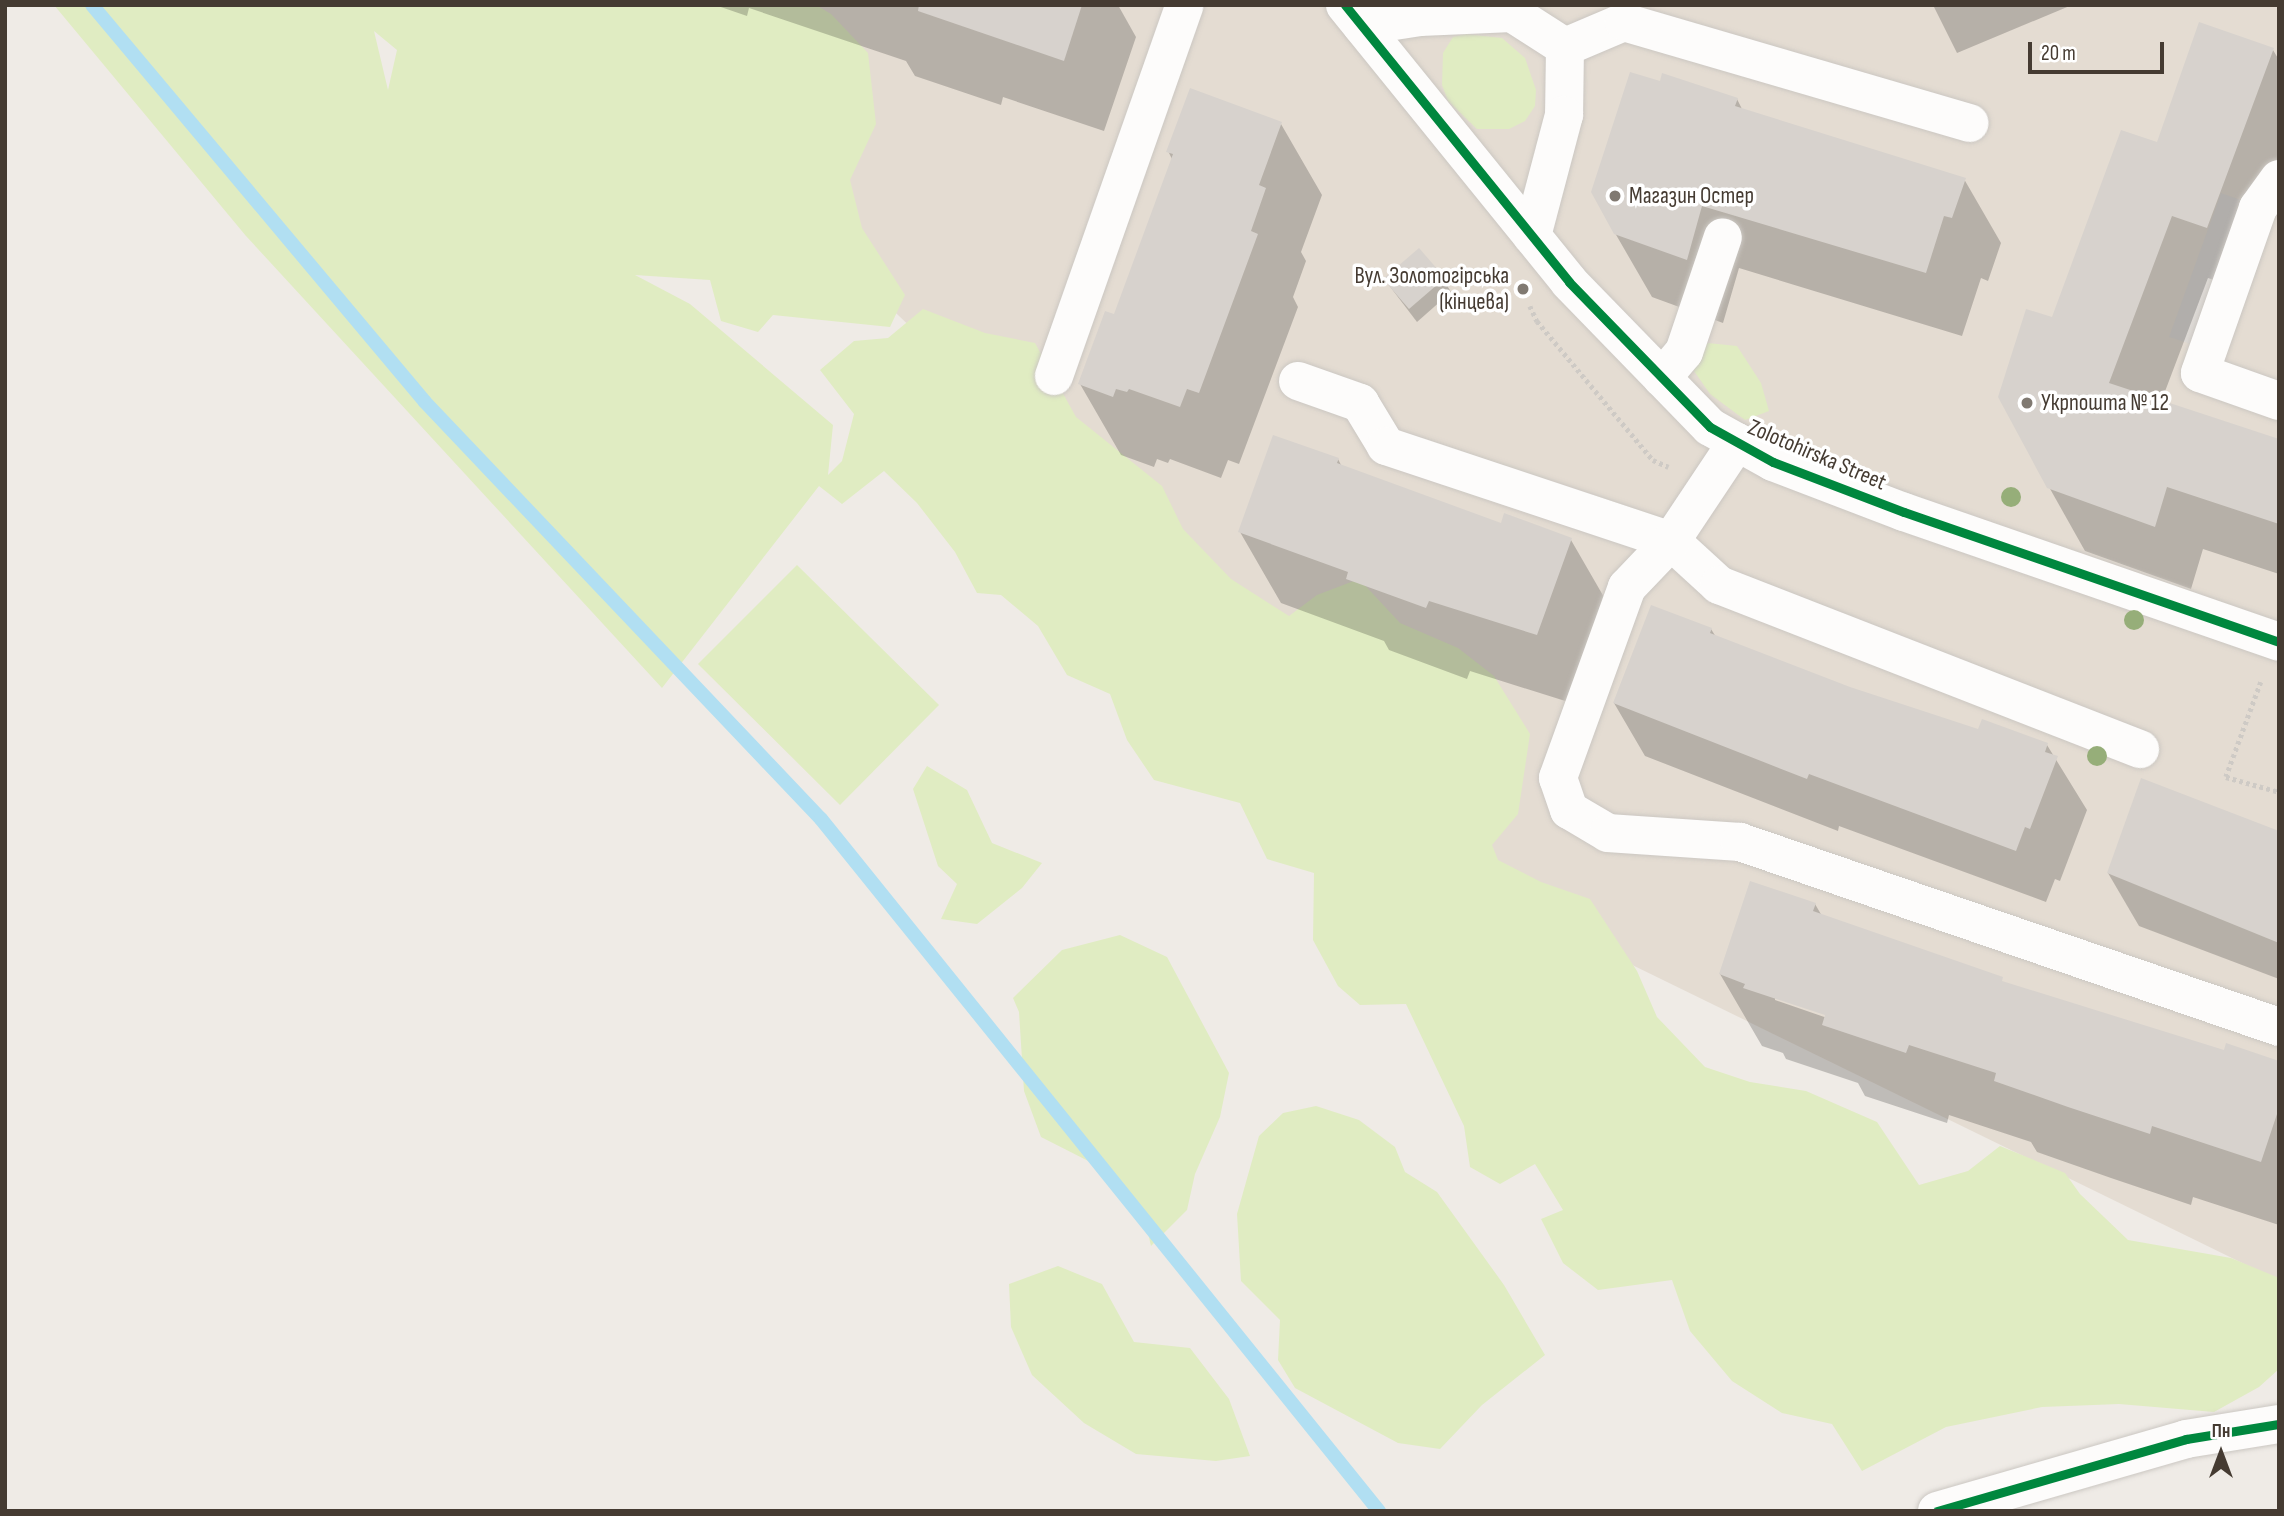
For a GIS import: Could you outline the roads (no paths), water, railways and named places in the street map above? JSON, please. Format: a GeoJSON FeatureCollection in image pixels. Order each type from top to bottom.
{"type":"FeatureCollection","features":[{"type":"Feature","properties":{"kind":"street"},"geometry":{"type":"LineString","coordinates":[[1054,376],[1185,5]]}},
{"type":"Feature","properties":{"kind":"street","name":"Zolotohirska Street"},"geometry":{"type":"LineString","coordinates":[[1353,16],[1420,17],[1512,13],[1565,47]]}},
{"type":"Feature","properties":{"kind":"street"},"geometry":{"type":"LineString","coordinates":[[1531,236],[1564,115],[1565,47],[1623,14],[1969,123]]}},
{"type":"Feature","properties":{"kind":"street","name":"Zolotohirska Street"},"geometry":{"type":"LineString","coordinates":[[1353,16],[1569,282],[1710,427],[1773,462],[1904,512],[2279,642]]}},
{"type":"Feature","properties":{"kind":"street"},"geometry":{"type":"LineString","coordinates":[[2279,179],[2258,208],[2200,373],[2279,401]]}},
{"type":"Feature","properties":{"kind":"street"},"geometry":{"type":"LineString","coordinates":[[1662,378],[1684,352],[1723,237]]}},
{"type":"Feature","properties":{"kind":"street"},"geometry":{"type":"LineString","coordinates":[[1298,381],[1360,403],[1386,446],[1671,541],[1719,585],[2140,749]]}},
{"type":"Feature","properties":{"kind":"street"},"geometry":{"type":"LineString","coordinates":[[1737,442],[1671,541],[1627,587],[1558,778],[1569,810],[1608,833],[1740,842],[2279,1027]]}},
{"type":"Feature","properties":{"kind":"street"},"geometry":{"type":"LineString","coordinates":[[1937,1511],[2186,1439],[2279,1424]]}},
{"type":"Feature","properties":{"kind":"waterway"},"geometry":{"type":"LineString","coordinates":[[92,5],[425,402],[821,819],[1379,1511]]}},
{"type":"Feature","properties":{"kind":"place","name":"Магазин Остер"},"geometry":{"type":"Point","coordinates":[1615,196]}},
{"type":"Feature","properties":{"kind":"place","name":"Вул. Золотогірська (кінцева)"},"geometry":{"type":"Point","coordinates":[1523,289]}},
{"type":"Feature","properties":{"kind":"place","name":"Укрпошта № 12"},"geometry":{"type":"Point","coordinates":[2027,403]}}]}
